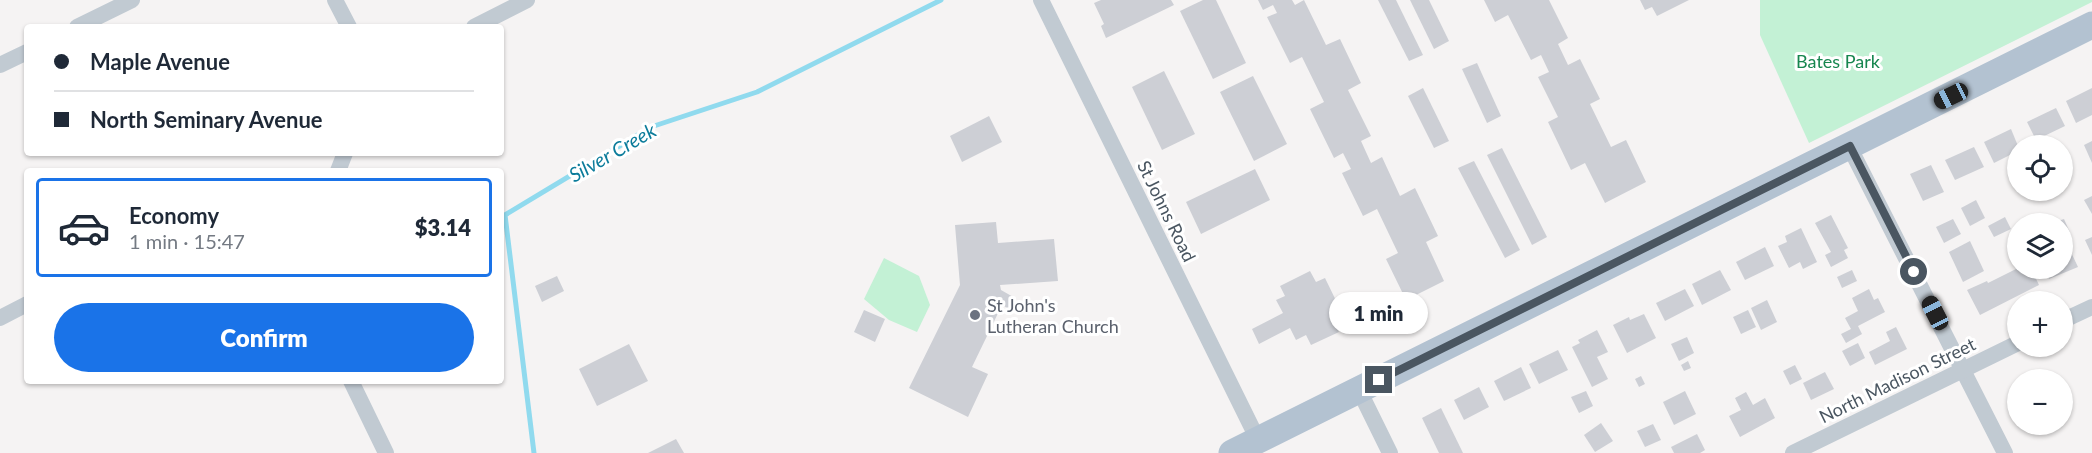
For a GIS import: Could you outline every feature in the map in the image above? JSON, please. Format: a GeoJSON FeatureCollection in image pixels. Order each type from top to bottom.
{"type":"FeatureCollection","features":[{"type":"Feature","properties":{"kind":"main road"},"geometry":{"type":"LineString","coordinates":[[1232,453],[2092,25]]}},
{"type":"Feature","properties":{"kind":"street"},"geometry":{"type":"LineString","coordinates":[[83,24],[132,0]]}},
{"type":"Feature","properties":{"kind":"street"},"geometry":{"type":"LineString","coordinates":[[335,0],[347,24]]}},
{"type":"Feature","properties":{"kind":"street"},"geometry":{"type":"LineString","coordinates":[[480,24],[527,0]]}},
{"type":"Feature","properties":{"kind":"street","name":"St Johns Road"},"geometry":{"type":"LineString","coordinates":[[1041,0],[1258,440]]}},
{"type":"Feature","properties":{"kind":"street"},"geometry":{"type":"LineString","coordinates":[[0,65],[24,53]]}},
{"type":"Feature","properties":{"kind":"street"},"geometry":{"type":"LineString","coordinates":[[1850,146],[2005,453]]}},
{"type":"Feature","properties":{"kind":"street"},"geometry":{"type":"LineString","coordinates":[[0,318],[24,306]]}},
{"type":"Feature","properties":{"kind":"street"},"geometry":{"type":"LineString","coordinates":[[2073,316],[2092,307]]}},
{"type":"Feature","properties":{"kind":"street","name":"North Madison Street"},"geometry":{"type":"LineString","coordinates":[[1793,453],[2007,348]]}},
{"type":"Feature","properties":{"kind":"street"},"geometry":{"type":"LineString","coordinates":[[352,384],[386,453]]}},
{"type":"Feature","properties":{"kind":"street"},"geometry":{"type":"LineString","coordinates":[[1359,390],[1390,453]]}},
{"type":"Feature","properties":{"kind":"green space","name":"Bates Park"},"geometry":{"type":"Polygon","coordinates":[[[1760,0],[2092,0],[2092,2],[1809,143],[1760,35],[1760,0]]]}},
{"type":"Feature","properties":{"kind":"green space"},"geometry":{"type":"Polygon","coordinates":[[[884,258],[919,276],[930,305],[917,332],[889,320],[864,299],[884,258]]]}},
{"type":"Feature","properties":{"kind":"building"},"geometry":{"type":"Polygon","coordinates":[[[1101,0],[1171,0],[1174,5],[1106,38],[1101,26],[1104,24],[1094,3],[1101,0]]]}},
{"type":"Feature","properties":{"kind":"building"},"geometry":{"type":"Polygon","coordinates":[[[1203,0],[1216,0],[1246,63],[1213,79],[1180,11],[1203,0]]]}},
{"type":"Feature","properties":{"kind":"building"},"geometry":{"type":"Polygon","coordinates":[[[1258,0],[1292,0],[1295,5],[1304,0],[1326,45],[1340,39],[1361,83],[1348,90],[1371,136],[1361,141],[1371,163],[1382,157],[1400,196],[1415,188],[1438,236],[1426,242],[1444,281],[1406,300],[1386,259],[1398,253],[1377,209],[1363,216],[1342,173],[1351,169],[1343,153],[1334,158],[1310,109],[1324,102],[1302,57],[1290,63],[1267,17],[1277,13],[1273,5],[1263,10],[1258,0]]]}},
{"type":"Feature","properties":{"kind":"building"},"geometry":{"type":"Polygon","coordinates":[[[1378,0],[1396,0],[1423,55],[1409,61],[1378,0]]]}},
{"type":"Feature","properties":{"kind":"building"},"geometry":{"type":"Polygon","coordinates":[[[1410,0],[1429,0],[1449,41],[1434,49],[1410,0]]]}},
{"type":"Feature","properties":{"kind":"building"},"geometry":{"type":"Polygon","coordinates":[[[1484,0],[1549,0],[1568,38],[1558,44],[1568,65],[1580,59],[1600,99],[1590,104],[1611,147],[1626,140],[1646,182],[1605,203],[1585,163],[1571,170],[1548,122],[1558,117],[1538,77],[1549,72],[1541,55],[1531,60],[1508,15],[1495,22],[1484,0]]]}},
{"type":"Feature","properties":{"kind":"building"},"geometry":{"type":"Polygon","coordinates":[[[1640,0],[1689,0],[1657,16],[1652,7],[1645,10],[1640,0]]]}},
{"type":"Feature","properties":{"kind":"building"},"geometry":{"type":"Polygon","coordinates":[[[1477,63],[1501,116],[1487,123],[1462,69],[1477,63]]]}},
{"type":"Feature","properties":{"kind":"building"},"geometry":{"type":"Polygon","coordinates":[[[1164,71],[1195,134],[1162,150],[1132,87],[1164,71]]]}},
{"type":"Feature","properties":{"kind":"building"},"geometry":{"type":"Polygon","coordinates":[[[1253,76],[1287,144],[1254,161],[1220,92],[1253,76]]]}},
{"type":"Feature","properties":{"kind":"building"},"geometry":{"type":"Polygon","coordinates":[[[1423,88],[1449,141],[1434,148],[1408,96],[1423,88]]]}},
{"type":"Feature","properties":{"kind":"building"},"geometry":{"type":"Polygon","coordinates":[[[2092,88],[2092,115],[2076,123],[2066,101],[2092,88]]]}},
{"type":"Feature","properties":{"kind":"building"},"geometry":{"type":"Polygon","coordinates":[[[2056,108],[2065,126],[2046,135],[2034,135],[2027,122],[2056,108]]]}},
{"type":"Feature","properties":{"kind":"building"},"geometry":{"type":"Polygon","coordinates":[[[989,116],[1002,142],[962,162],[950,136],[989,116]]]}},
{"type":"Feature","properties":{"kind":"building"},"geometry":{"type":"Polygon","coordinates":[[[2011,129],[2013,135],[2007,135],[2007,156],[1994,163],[1984,142],[2011,129]]]}},
{"type":"Feature","properties":{"kind":"building"},"geometry":{"type":"Polygon","coordinates":[[[2092,141],[2092,163],[2084,145],[2092,141]]]}},
{"type":"Feature","properties":{"kind":"building"},"geometry":{"type":"Polygon","coordinates":[[[1974,147],[1984,167],[1955,180],[1945,160],[1974,147]]]}},
{"type":"Feature","properties":{"kind":"building"},"geometry":{"type":"Polygon","coordinates":[[[1502,148],[1547,237],[1532,245],[1487,155],[1502,148]]]}},
{"type":"Feature","properties":{"kind":"building"},"geometry":{"type":"Polygon","coordinates":[[[1474,161],[1520,250],[1505,258],[1458,168],[1474,161]]]}},
{"type":"Feature","properties":{"kind":"building"},"geometry":{"type":"Polygon","coordinates":[[[1931,165],[1944,192],[1923,201],[1910,174],[1931,165]]]}},
{"type":"Feature","properties":{"kind":"building"},"geometry":{"type":"Polygon","coordinates":[[[1255,169],[1270,200],[1201,234],[1186,202],[1255,169]]]}},
{"type":"Feature","properties":{"kind":"building"},"geometry":{"type":"Polygon","coordinates":[[[2092,196],[2092,214],[2084,200],[2092,196]]]}},
{"type":"Feature","properties":{"kind":"building"},"geometry":{"type":"Polygon","coordinates":[[[1976,200],[1985,218],[1970,226],[1961,208],[1976,200]]]}},
{"type":"Feature","properties":{"kind":"building"},"geometry":{"type":"Polygon","coordinates":[[[1831,215],[1848,248],[1844,250],[1848,258],[1831,267],[1825,255],[1831,252],[1815,223],[1831,215]]]}},
{"type":"Feature","properties":{"kind":"building"},"geometry":{"type":"Polygon","coordinates":[[[2005,217],[2007,221],[2007,231],[1994,237],[1988,226],[2005,217]]]}},
{"type":"Feature","properties":{"kind":"building"},"geometry":{"type":"Polygon","coordinates":[[[1953,219],[1961,234],[1944,243],[1936,227],[1953,219]]]}},
{"type":"Feature","properties":{"kind":"building"},"geometry":{"type":"Polygon","coordinates":[[[996,222],[998,243],[1054,239],[1058,281],[1000,285],[1001,290],[1015,298],[1017,305],[1009,309],[1002,305],[972,367],[988,374],[968,417],[909,388],[960,285],[955,225],[996,222]]]}},
{"type":"Feature","properties":{"kind":"building"},"geometry":{"type":"Polygon","coordinates":[[[1801,228],[1817,262],[1803,269],[1800,262],[1789,268],[1778,246],[1787,242],[1785,236],[1801,228]]]}},
{"type":"Feature","properties":{"kind":"building"},"geometry":{"type":"Polygon","coordinates":[[[2092,237],[2092,255],[2085,240],[2092,237]]]}},
{"type":"Feature","properties":{"kind":"building"},"geometry":{"type":"Polygon","coordinates":[[[1970,241],[1984,271],[1963,282],[1949,252],[1970,241]]]}},
{"type":"Feature","properties":{"kind":"building"},"geometry":{"type":"Polygon","coordinates":[[[1765,247],[1774,266],[1745,280],[1736,262],[1765,247]]]}},
{"type":"Feature","properties":{"kind":"building"},"geometry":{"type":"Polygon","coordinates":[[[2073,256],[2078,267],[2073,269],[2073,256]]]}},
{"type":"Feature","properties":{"kind":"building"},"geometry":{"type":"Polygon","coordinates":[[[1720,270],[1731,290],[1702,305],[1692,284],[1720,270]]]}},
{"type":"Feature","properties":{"kind":"building"},"geometry":{"type":"Polygon","coordinates":[[[1852,270],[1857,281],[1842,288],[1837,277],[1852,270]]]}},
{"type":"Feature","properties":{"kind":"building"},"geometry":{"type":"Polygon","coordinates":[[[1310,271],[1316,282],[1325,278],[1344,317],[1334,322],[1339,332],[1311,345],[1306,335],[1296,340],[1290,328],[1259,344],[1252,329],[1283,313],[1276,300],[1285,296],[1280,286],[1310,271]]]}},
{"type":"Feature","properties":{"kind":"building"},"geometry":{"type":"Polygon","coordinates":[[[2007,274],[2007,279],[2036,279],[2039,285],[2027,291],[2007,291],[2007,301],[1980,315],[1967,290],[1987,281],[1988,283],[2007,274]]]}},
{"type":"Feature","properties":{"kind":"building"},"geometry":{"type":"Polygon","coordinates":[[[557,276],[564,291],[542,302],[535,286],[557,276]]]}},
{"type":"Feature","properties":{"kind":"building"},"geometry":{"type":"Polygon","coordinates":[[[1685,289],[1694,306],[1665,321],[1656,303],[1685,289]]]}},
{"type":"Feature","properties":{"kind":"building"},"geometry":{"type":"Polygon","coordinates":[[[1869,289],[1874,300],[1878,298],[1885,312],[1858,326],[1862,334],[1846,343],[1841,334],[1851,329],[1845,318],[1858,311],[1852,298],[1869,289]]]}},
{"type":"Feature","properties":{"kind":"building"},"geometry":{"type":"Polygon","coordinates":[[[1767,300],[1777,322],[1761,330],[1751,308],[1767,300]]]}},
{"type":"Feature","properties":{"kind":"building"},"geometry":{"type":"Polygon","coordinates":[[[864,310],[885,319],[875,342],[854,332],[864,310]]]}},
{"type":"Feature","properties":{"kind":"building"},"geometry":{"type":"Polygon","coordinates":[[[1748,310],[1756,327],[1741,334],[1733,317],[1748,310]]]}},
{"type":"Feature","properties":{"kind":"building"},"geometry":{"type":"Polygon","coordinates":[[[1644,314],[1656,338],[1627,353],[1613,325],[1629,317],[1630,320],[1644,314]]]}},
{"type":"Feature","properties":{"kind":"building"},"geometry":{"type":"Polygon","coordinates":[[[1896,327],[1907,349],[1875,365],[1869,352],[1890,341],[1886,332],[1896,327]]]}},
{"type":"Feature","properties":{"kind":"building"},"geometry":{"type":"Polygon","coordinates":[[[1597,330],[1608,352],[1597,357],[1608,379],[1592,387],[1572,347],[1580,343],[1578,340],[1597,330]]]}},
{"type":"Feature","properties":{"kind":"building"},"geometry":{"type":"Polygon","coordinates":[[[1687,337],[1694,353],[1679,361],[1671,344],[1687,337]]]}},
{"type":"Feature","properties":{"kind":"building"},"geometry":{"type":"Polygon","coordinates":[[[1858,343],[1865,358],[1850,366],[1842,351],[1858,343]]]}},
{"type":"Feature","properties":{"kind":"building"},"geometry":{"type":"Polygon","coordinates":[[[629,344],[648,381],[597,406],[579,369],[629,344]]]}},
{"type":"Feature","properties":{"kind":"building"},"geometry":{"type":"Polygon","coordinates":[[[1558,350],[1568,370],[1539,384],[1529,364],[1558,350]]]}},
{"type":"Feature","properties":{"kind":"building"},"geometry":{"type":"Polygon","coordinates":[[[1688,361],[1691,368],[1684,371],[1681,365],[1688,361]]]}},
{"type":"Feature","properties":{"kind":"building"},"geometry":{"type":"Polygon","coordinates":[[[1795,365],[1802,379],[1790,385],[1783,371],[1795,365]]]}},
{"type":"Feature","properties":{"kind":"building"},"geometry":{"type":"Polygon","coordinates":[[[1521,367],[1531,388],[1504,401],[1494,381],[1521,367]]]}},
{"type":"Feature","properties":{"kind":"building"},"geometry":{"type":"Polygon","coordinates":[[[1825,372],[1834,389],[1811,400],[1803,383],[1825,372]]]}},
{"type":"Feature","properties":{"kind":"building"},"geometry":{"type":"Polygon","coordinates":[[[1641,376],[1645,384],[1639,387],[1635,379],[1641,376]]]}},
{"type":"Feature","properties":{"kind":"building"},"geometry":{"type":"Polygon","coordinates":[[[1479,387],[1489,407],[1464,420],[1454,400],[1479,387]]]}},
{"type":"Feature","properties":{"kind":"building"},"geometry":{"type":"Polygon","coordinates":[[[1586,391],[1593,406],[1579,413],[1571,397],[1586,391]]]}},
{"type":"Feature","properties":{"kind":"building"},"geometry":{"type":"Polygon","coordinates":[[[1685,391],[1696,414],[1674,425],[1663,402],[1685,391]]]}},
{"type":"Feature","properties":{"kind":"building"},"geometry":{"type":"Polygon","coordinates":[[[1746,392],[1753,405],[1765,398],[1775,418],[1740,437],[1729,416],[1741,410],[1735,398],[1746,392]]]}},
{"type":"Feature","properties":{"kind":"building"},"geometry":{"type":"Polygon","coordinates":[[[1441,408],[1463,453],[1439,453],[1422,418],[1441,408]]]}},
{"type":"Feature","properties":{"kind":"building"},"geometry":{"type":"Polygon","coordinates":[[[1601,423],[1613,441],[1595,452],[1584,435],[1601,423]]]}},
{"type":"Feature","properties":{"kind":"building"},"geometry":{"type":"Polygon","coordinates":[[[1653,424],[1661,440],[1645,447],[1637,431],[1653,424]]]}},
{"type":"Feature","properties":{"kind":"building"},"geometry":{"type":"Polygon","coordinates":[[[1697,434],[1705,450],[1700,453],[1674,453],[1671,447],[1697,434]]]}},
{"type":"Feature","properties":{"kind":"building"},"geometry":{"type":"Polygon","coordinates":[[[676,439],[684,453],[648,453],[676,439]]]}},
{"type":"Feature","properties":{"kind":"waterway","name":"Silver Creek"},"geometry":{"type":"LineString","coordinates":[[534,453],[505,215],[651,127],[757,92],[941,0]]}},
{"type":"Feature","properties":{"kind":"place","name":"St John's Lutheran Church"},"geometry":{"type":"Point","coordinates":[975,315]}},
{"type":"Feature","properties":{"kind":"route"},"geometry":{"type":"LineString","coordinates":[[1379,380],[1850,146],[1914,272]]}}]}
